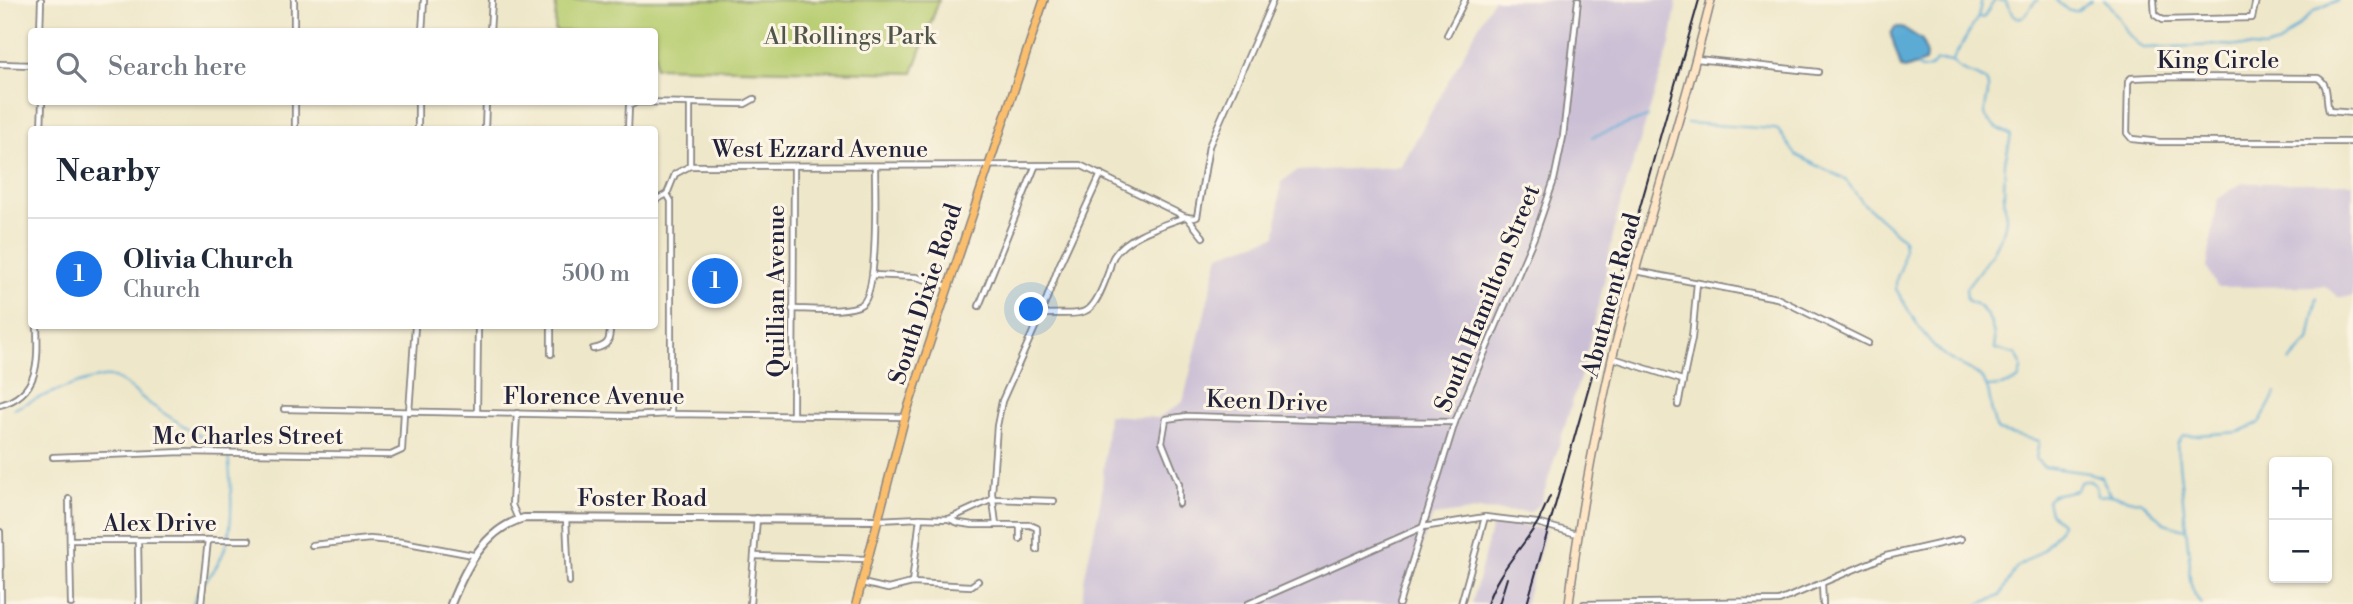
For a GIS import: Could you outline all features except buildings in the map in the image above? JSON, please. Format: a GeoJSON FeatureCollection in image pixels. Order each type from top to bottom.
{"type":"FeatureCollection","features":[{"type":"Feature","properties":{"kind":"main road","name":"South Dixie Road"},"geometry":{"type":"LineString","coordinates":[[856,604],[905,417],[1044,0]]}},
{"type":"Feature","properties":{"kind":"main road","name":"Abutment Road"},"geometry":{"type":"LineString","coordinates":[[1569,604],[1577,534],[1613,358],[1711,0]]}},
{"type":"Feature","properties":{"kind":"street"},"geometry":{"type":"LineString","coordinates":[[40,28],[41,0]]}},
{"type":"Feature","properties":{"kind":"street"},"geometry":{"type":"LineString","coordinates":[[294,0],[294,28]]}},
{"type":"Feature","properties":{"kind":"street"},"geometry":{"type":"LineString","coordinates":[[422,28],[424,0]]}},
{"type":"Feature","properties":{"kind":"street"},"geometry":{"type":"LineString","coordinates":[[490,28],[492,0]]}},
{"type":"Feature","properties":{"kind":"street"},"geometry":{"type":"LineString","coordinates":[[1041,314],[1085,313],[1092,308],[1108,275],[1112,257],[1117,251],[1141,234],[1186,217],[1196,217],[1209,146],[1273,0]]}},
{"type":"Feature","properties":{"kind":"street"},"geometry":{"type":"LineString","coordinates":[[1447,35],[1465,0]]}},
{"type":"Feature","properties":{"kind":"street","name":"South Hamilton Street"},"geometry":{"type":"LineString","coordinates":[[1399,604],[1455,422],[1535,235],[1554,180],[1563,137],[1578,0]]}},
{"type":"Feature","properties":{"kind":"street"},"geometry":{"type":"LineString","coordinates":[[2154,0],[2155,15],[2163,20],[2252,18],[2256,0]]}},
{"type":"Feature","properties":{"kind":"street"},"geometry":{"type":"LineString","coordinates":[[1697,59],[1818,72]]}},
{"type":"Feature","properties":{"kind":"street"},"geometry":{"type":"LineString","coordinates":[[0,64],[28,65]]}},
{"type":"Feature","properties":{"kind":"street","name":"King Circle"},"geometry":{"type":"LineString","coordinates":[[2353,113],[2329,111],[2326,87],[2324,81],[2318,78],[2143,77],[2131,78],[2128,82],[2127,133],[2133,139],[2227,143],[2353,142]]}},
{"type":"Feature","properties":{"kind":"street"},"geometry":{"type":"LineString","coordinates":[[658,103],[745,104],[754,99]]}},
{"type":"Feature","properties":{"kind":"street"},"geometry":{"type":"LineString","coordinates":[[690,103],[690,166]]}},
{"type":"Feature","properties":{"kind":"street"},"geometry":{"type":"LineString","coordinates":[[41,126],[42,105]]}},
{"type":"Feature","properties":{"kind":"street"},"geometry":{"type":"LineString","coordinates":[[295,105],[295,126]]}},
{"type":"Feature","properties":{"kind":"street"},"geometry":{"type":"LineString","coordinates":[[418,105],[418,126]]}},
{"type":"Feature","properties":{"kind":"street"},"geometry":{"type":"LineString","coordinates":[[485,126],[486,105]]}},
{"type":"Feature","properties":{"kind":"street"},"geometry":{"type":"LineString","coordinates":[[628,126],[628,110],[631,105]]}},
{"type":"Feature","properties":{"kind":"street","name":"West Ezzard Avenue"},"geometry":{"type":"LineString","coordinates":[[667,194],[675,174],[690,166],[1080,165],[1186,217]]}},
{"type":"Feature","properties":{"kind":"street","name":"Quillian Avenue"},"geometry":{"type":"LineString","coordinates":[[793,415],[794,167]]}},
{"type":"Feature","properties":{"kind":"street"},"geometry":{"type":"LineString","coordinates":[[792,309],[849,308],[862,304],[869,292],[873,275],[875,167]]}},
{"type":"Feature","properties":{"kind":"street"},"geometry":{"type":"LineString","coordinates":[[979,306],[1035,167]]}},
{"type":"Feature","properties":{"kind":"street"},"geometry":{"type":"LineString","coordinates":[[996,524],[993,499],[999,411],[1059,266],[1101,174]]}},
{"type":"Feature","properties":{"kind":"street"},"geometry":{"type":"LineString","coordinates":[[658,199],[667,194],[671,201],[671,414]]}},
{"type":"Feature","properties":{"kind":"street"},"geometry":{"type":"LineString","coordinates":[[1186,217],[1203,237]]}},
{"type":"Feature","properties":{"kind":"street"},"geometry":{"type":"LineString","coordinates":[[1636,271],[1777,298],[1868,343]]}},
{"type":"Feature","properties":{"kind":"street"},"geometry":{"type":"LineString","coordinates":[[873,275],[916,277],[948,286]]}},
{"type":"Feature","properties":{"kind":"street"},"geometry":{"type":"LineString","coordinates":[[1678,405],[1692,338],[1697,283]]}},
{"type":"Feature","properties":{"kind":"street"},"geometry":{"type":"LineString","coordinates":[[0,405],[24,392],[32,382],[37,365],[37,329]]}},
{"type":"Feature","properties":{"kind":"street"},"geometry":{"type":"LineString","coordinates":[[407,412],[415,329]]}},
{"type":"Feature","properties":{"kind":"street"},"geometry":{"type":"LineString","coordinates":[[477,412],[478,329]]}},
{"type":"Feature","properties":{"kind":"street"},"geometry":{"type":"LineString","coordinates":[[551,329],[551,354]]}},
{"type":"Feature","properties":{"kind":"street"},"geometry":{"type":"LineString","coordinates":[[593,349],[609,344],[610,329]]}},
{"type":"Feature","properties":{"kind":"street"},"geometry":{"type":"LineString","coordinates":[[1613,358],[1682,380]]}},
{"type":"Feature","properties":{"kind":"street","name":"Florence Avenue"},"geometry":{"type":"LineString","coordinates":[[284,410],[905,417]]}},
{"type":"Feature","properties":{"kind":"street","name":"Mc Charles Street"},"geometry":{"type":"LineString","coordinates":[[53,457],[183,452],[390,455],[402,450],[407,412]]}},
{"type":"Feature","properties":{"kind":"street"},"geometry":{"type":"LineString","coordinates":[[451,604],[473,555],[518,519],[512,505],[517,413]]}},
{"type":"Feature","properties":{"kind":"street","name":"Keen Drive"},"geometry":{"type":"LineString","coordinates":[[1179,504],[1179,484],[1162,442],[1166,419],[1187,416],[1455,422]]}},
{"type":"Feature","properties":{"kind":"street"},"geometry":{"type":"LineString","coordinates":[[69,499],[71,604]]}},
{"type":"Feature","properties":{"kind":"street"},"geometry":{"type":"LineString","coordinates":[[949,519],[993,499],[1054,501]]}},
{"type":"Feature","properties":{"kind":"street","name":"Foster Road"},"geometry":{"type":"LineString","coordinates":[[518,519],[531,516],[877,520]]}},
{"type":"Feature","properties":{"kind":"street"},"geometry":{"type":"LineString","coordinates":[[566,517],[569,582]]}},
{"type":"Feature","properties":{"kind":"street"},"geometry":{"type":"LineString","coordinates":[[1461,604],[1485,517]]}},
{"type":"Feature","properties":{"kind":"street"},"geometry":{"type":"LineString","coordinates":[[1248,604],[1423,527],[1485,517],[1537,523],[1577,534]]}},
{"type":"Feature","properties":{"kind":"street"},"geometry":{"type":"LineString","coordinates":[[750,604],[757,518]]}},
{"type":"Feature","properties":{"kind":"street"},"geometry":{"type":"LineString","coordinates":[[912,583],[920,518]]}},
{"type":"Feature","properties":{"kind":"street"},"geometry":{"type":"LineString","coordinates":[[877,520],[949,519],[959,523],[1030,526],[1037,528],[1038,550]]}},
{"type":"Feature","properties":{"kind":"street"},"geometry":{"type":"LineString","coordinates":[[1020,527],[1020,539]]}},
{"type":"Feature","properties":{"kind":"street"},"geometry":{"type":"LineString","coordinates":[[0,532],[1,604]]}},
{"type":"Feature","properties":{"kind":"street"},"geometry":{"type":"LineString","coordinates":[[312,545],[370,539],[403,542],[473,555]]}},
{"type":"Feature","properties":{"kind":"street"},"geometry":{"type":"LineString","coordinates":[[1584,604],[1779,601],[1886,556],[1961,539]]}},
{"type":"Feature","properties":{"kind":"street","name":"Alex Drive"},"geometry":{"type":"LineString","coordinates":[[70,540],[249,540]]}},
{"type":"Feature","properties":{"kind":"street"},"geometry":{"type":"LineString","coordinates":[[201,604],[208,540]]}},
{"type":"Feature","properties":{"kind":"street"},"geometry":{"type":"LineString","coordinates":[[138,541],[139,604]]}},
{"type":"Feature","properties":{"kind":"street"},"geometry":{"type":"LineString","coordinates":[[754,556],[867,559]]}},
{"type":"Feature","properties":{"kind":"street"},"geometry":{"type":"LineString","coordinates":[[862,583],[888,589],[912,583],[971,586],[978,581]]}},
{"type":"Feature","properties":{"kind":"street"},"geometry":{"type":"LineString","coordinates":[[1822,584],[1823,604]]}},
{"type":"Feature","properties":{"kind":"shaded area"},"geometry":{"type":"Polygon","coordinates":[[[1493,0],[1677,0],[1670,44],[1617,215],[1602,292],[1582,371],[1541,503],[1530,512],[1479,510],[1433,516],[1404,604],[1082,604],[1084,580],[1101,499],[1108,415],[1158,418],[1183,402],[1219,255],[1276,236],[1281,182],[1297,171],[1401,167],[1493,0]]]}},
{"type":"Feature","properties":{"kind":"shaded area"},"geometry":{"type":"Polygon","coordinates":[[[2242,183],[2353,183],[2353,297],[2338,297],[2325,286],[2217,287],[2207,267],[2218,199],[2242,183]]]}},
{"type":"Feature","properties":{"kind":"shaded area"},"geometry":{"type":"Polygon","coordinates":[[[1493,522],[1546,529],[1525,604],[1472,604],[1493,522]]]}},
{"type":"Feature","properties":{"kind":"green space","name":"Al Rollings Park"},"geometry":{"type":"Polygon","coordinates":[[[556,0],[939,0],[913,73],[658,67],[658,28],[555,28],[556,0]]]}},
{"type":"Feature","properties":{"kind":"water"},"geometry":{"type":"Polygon","coordinates":[[[1895,27],[1902,27],[1922,40],[1925,62],[1901,68],[1891,34],[1895,27]]]}},
{"type":"Feature","properties":{"kind":"waterway"},"geometry":{"type":"LineString","coordinates":[[1952,61],[1978,17],[1982,0]]}},
{"type":"Feature","properties":{"kind":"waterway"},"geometry":{"type":"LineString","coordinates":[[1979,17],[1983,18],[1995,0]]}},
{"type":"Feature","properties":{"kind":"waterway"},"geometry":{"type":"LineString","coordinates":[[1996,0],[2005,1],[2015,17],[2021,18],[2038,0]]}},
{"type":"Feature","properties":{"kind":"waterway"},"geometry":{"type":"LineString","coordinates":[[2055,0],[2069,11],[2077,11],[2091,0]]}},
{"type":"Feature","properties":{"kind":"waterway"},"geometry":{"type":"LineString","coordinates":[[2104,0],[2131,37],[2143,48],[2223,45],[2264,48],[2279,44],[2314,11],[2338,0]]}},
{"type":"Feature","properties":{"kind":"waterway"},"geometry":{"type":"LineString","coordinates":[[1916,66],[1923,70],[1930,68],[1937,61],[1951,61]]}},
{"type":"Feature","properties":{"kind":"waterway"},"geometry":{"type":"LineString","coordinates":[[1952,61],[1961,70],[1979,76],[1987,83],[1987,119],[2011,136],[2005,162],[2004,230],[1991,255],[1966,288],[1967,300],[1981,308],[1989,319],[1995,349],[2015,354],[2021,364],[2021,370],[2018,380],[2001,386],[1987,387]]}},
{"type":"Feature","properties":{"kind":"waterway"},"geometry":{"type":"LineString","coordinates":[[1592,137],[1647,117]]}},
{"type":"Feature","properties":{"kind":"waterway"},"geometry":{"type":"LineString","coordinates":[[1687,123],[1778,130],[1796,155],[1845,179],[1863,203],[1903,239],[1902,265],[1896,280],[1896,289],[1930,342],[1949,359],[1982,379],[1988,391],[1998,431],[2039,441],[2036,459],[2044,467],[2101,477],[2111,495]]}},
{"type":"Feature","properties":{"kind":"waterway"},"geometry":{"type":"LineString","coordinates":[[2290,361],[2309,341],[2317,297]]}},
{"type":"Feature","properties":{"kind":"waterway"},"geometry":{"type":"LineString","coordinates":[[14,409],[77,384],[110,377],[126,384],[178,423],[228,450],[231,519],[224,552],[205,581]]}},
{"type":"Feature","properties":{"kind":"waterway"},"geometry":{"type":"LineString","coordinates":[[2201,604],[2190,580],[2177,444],[2183,436],[2239,432],[2259,423],[2276,393]]}},
{"type":"Feature","properties":{"kind":"waterway"},"geometry":{"type":"LineString","coordinates":[[1979,604],[2000,596],[2016,568],[2042,551],[2059,530],[2061,523],[2050,513],[2047,500],[2052,495],[2077,490],[2080,482],[2090,480],[2096,485],[2097,496],[2111,495],[2142,502],[2164,523],[2185,529]]}},
{"type":"Feature","properties":{"kind":"waterway"},"geometry":{"type":"LineString","coordinates":[[193,604],[201,585]]}},
{"type":"Feature","properties":{"kind":"railway"},"geometry":{"type":"LineString","coordinates":[[1527,604],[1699,0]]}},
{"type":"Feature","properties":{"kind":"railway"},"geometry":{"type":"LineString","coordinates":[[1487,604],[1503,571],[1538,522],[1550,496]]}},
{"type":"Feature","properties":{"kind":"railway"},"geometry":{"type":"LineString","coordinates":[[1499,604],[1507,578]]}},
{"type":"Feature","properties":{"kind":"place","name":"Olivia Church"},"geometry":{"type":"Point","coordinates":[715,281]}}]}
